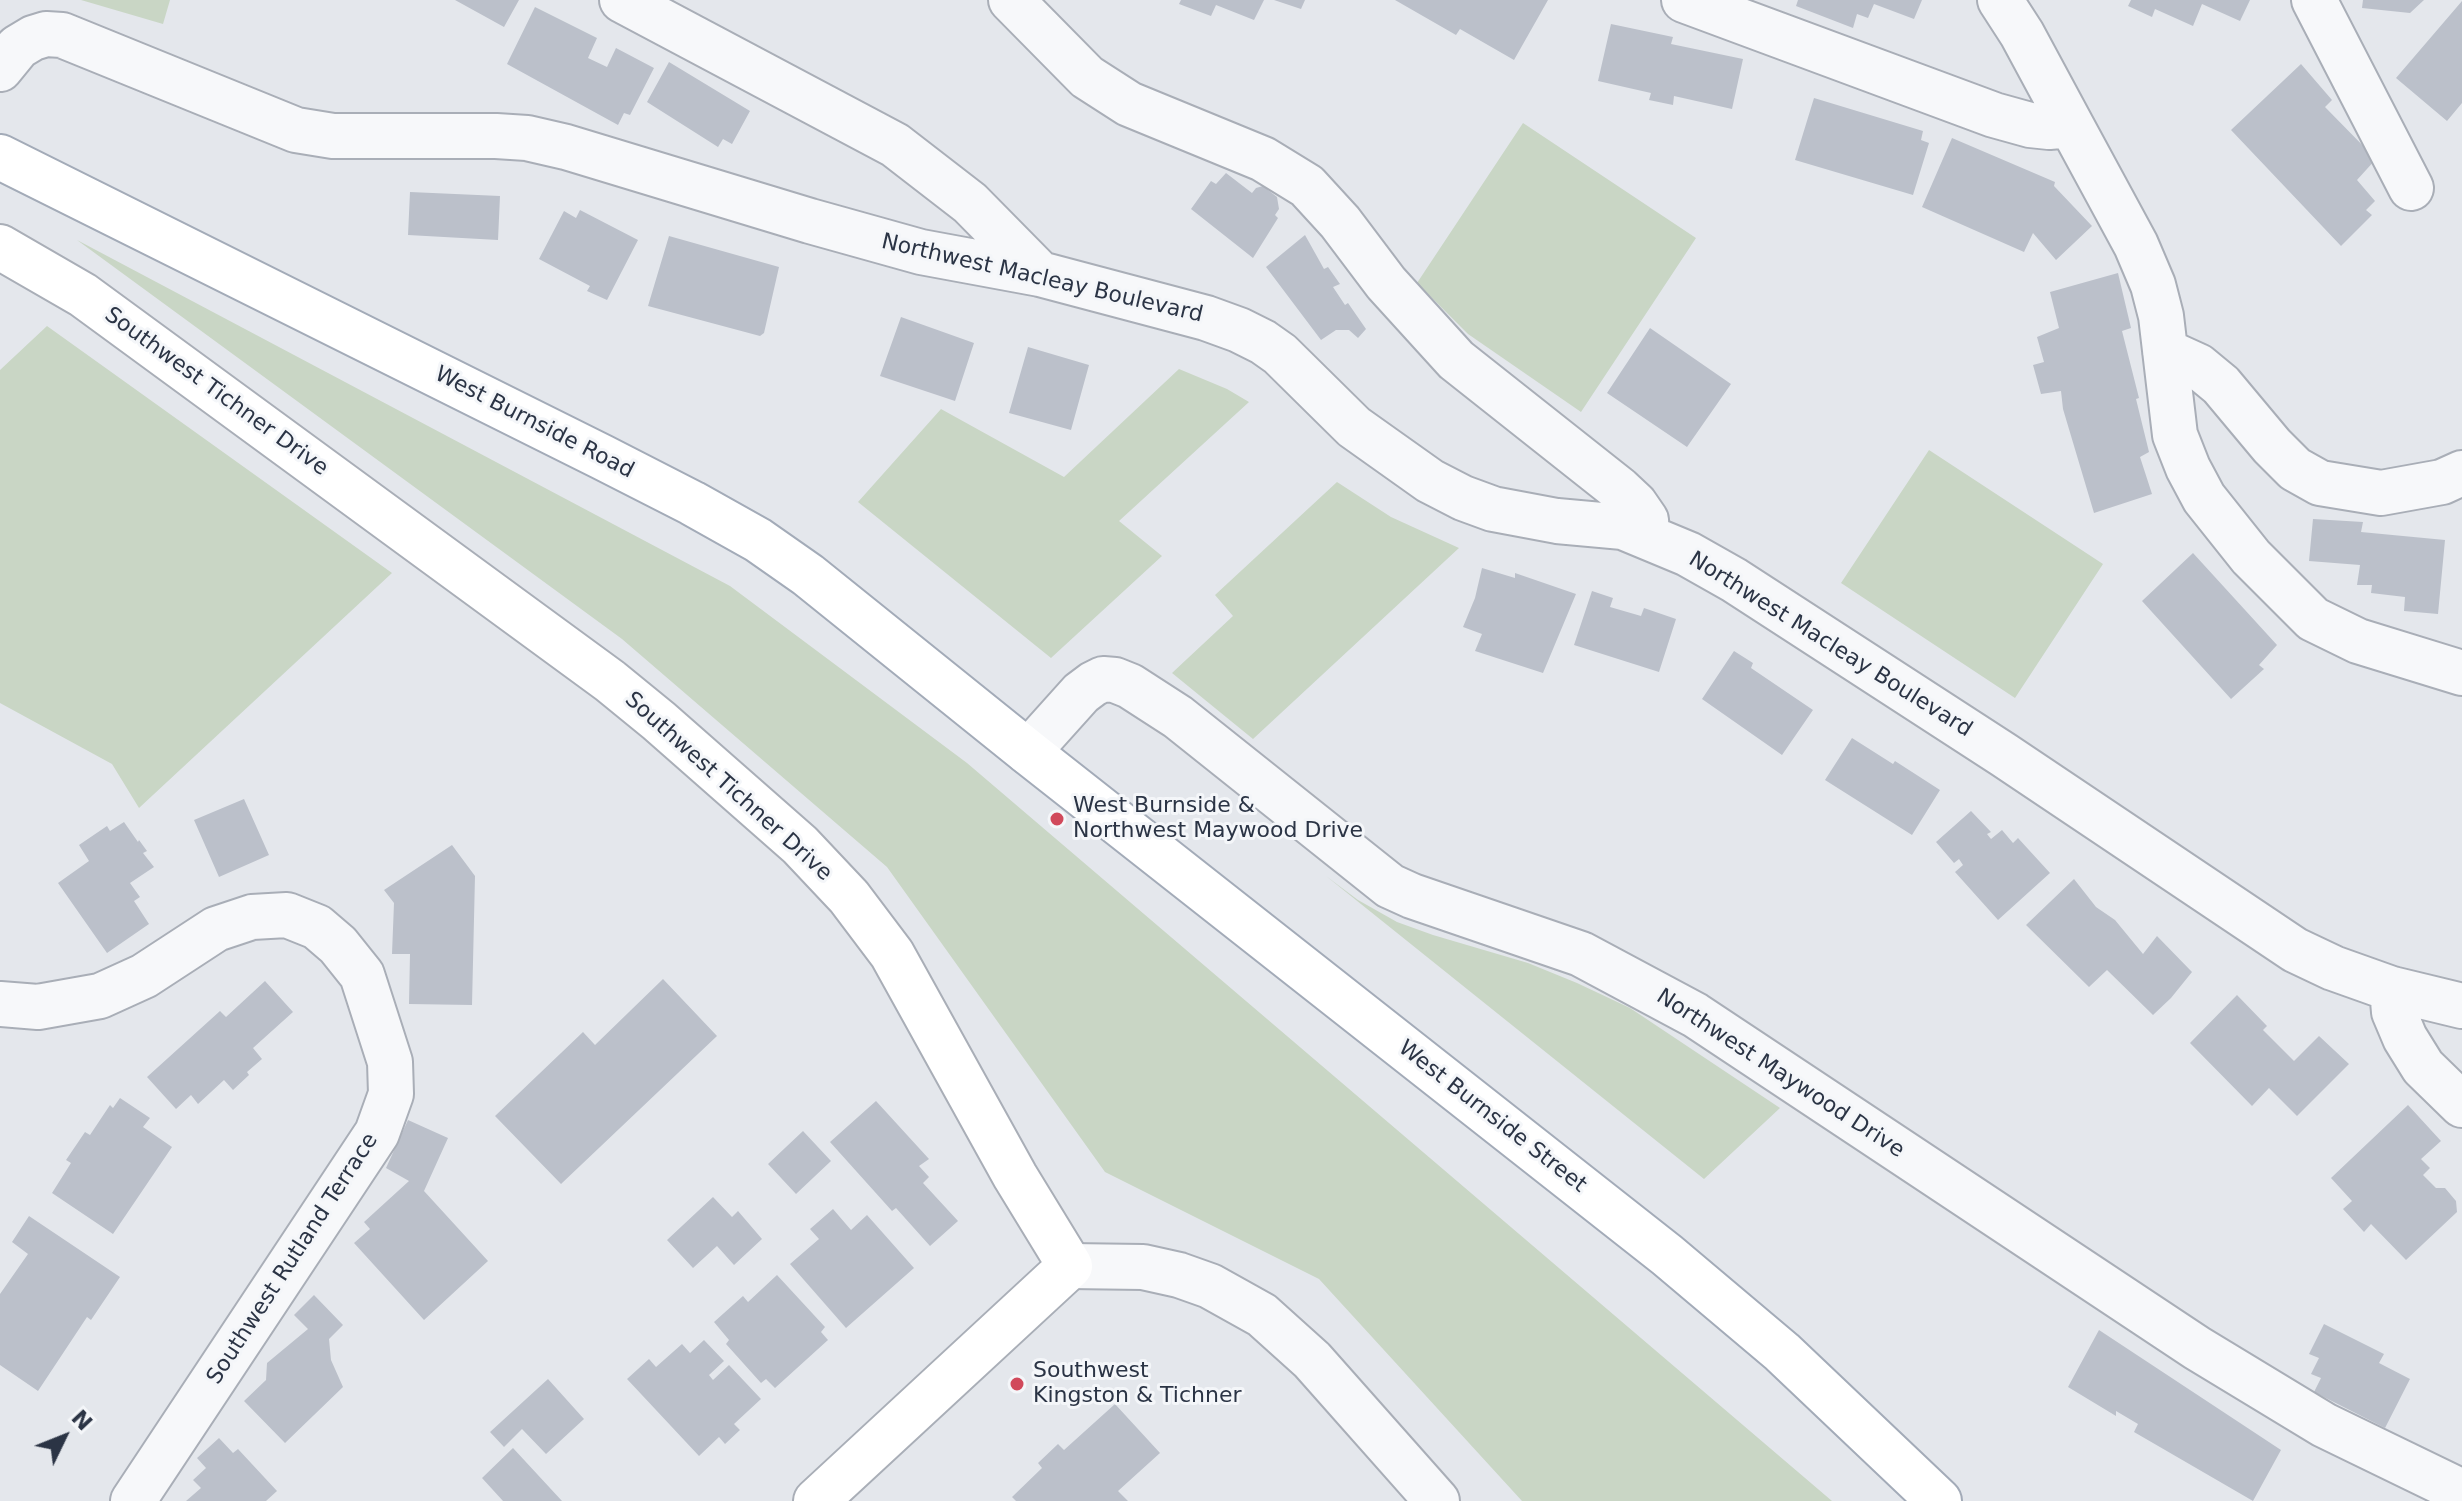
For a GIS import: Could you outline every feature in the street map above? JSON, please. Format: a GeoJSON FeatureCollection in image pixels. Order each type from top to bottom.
{"type":"FeatureCollection","features":[{"type":"Feature","properties":{"kind":"main road","name":"West Burnside Road"},"geometry":{"type":"LineString","coordinates":[[0,157],[602,457],[758,540],[808,575],[1028,752]]}},
{"type":"Feature","properties":{"kind":"main road","name":"Southwest Tichner Drive"},"geometry":{"type":"LineString","coordinates":[[0,247],[83,295],[610,681],[800,845],[849,897],[892,954],[1015,1176],[1070,1266]]}},
{"type":"Feature","properties":{"kind":"main road","name":"West Burnside Street"},"geometry":{"type":"LineString","coordinates":[[1028,752],[1679,1265],[1792,1361],[1939,1501]]}},
{"type":"Feature","properties":{"kind":"main road"},"geometry":{"type":"LineString","coordinates":[[816,1501],[1070,1266]]}},
{"type":"Feature","properties":{"kind":"street"},"geometry":{"type":"LineString","coordinates":[[622,0],[895,145],[970,203],[1040,274]]}},
{"type":"Feature","properties":{"kind":"street"},"geometry":{"type":"LineString","coordinates":[[1011,0],[1087,77],[1129,104],[1263,159],[1307,186],[1340,222],[1386,283],[1456,360],[1619,489],[1646,520],[1647,535]]}},
{"type":"Feature","properties":{"kind":"street"},"geometry":{"type":"LineString","coordinates":[[1684,0],[1994,115],[2030,125],[2071,125]]}},
{"type":"Feature","properties":{"kind":"street"},"geometry":{"type":"LineString","coordinates":[[2000,0],[2022,34],[2136,245],[2153,285],[2161,316],[2175,435],[2204,498],[2251,557],[2313,619],[2358,641],[2462,673]]}},
{"type":"Feature","properties":{"kind":"street"},"geometry":{"type":"LineString","coordinates":[[2314,0],[2411,188]]}},
{"type":"Feature","properties":{"kind":"street","name":"Northwest Macleay Boulevard"},"geometry":{"type":"LineString","coordinates":[[0,69],[18,47],[33,38],[46,34],[62,35],[296,130],[333,136],[527,138],[921,252],[1040,274],[1206,318],[1263,342],[1301,373],[1354,427],[1430,481],[1463,498],[1506,511],[1557,521],[1623,527],[1688,554],[1734,580],[2004,755],[2295,950],[2333,968],[2392,989],[2462,1006]]}},
{"type":"Feature","properties":{"kind":"street"},"geometry":{"type":"LineString","coordinates":[[2165,351],[2198,366],[2221,385],[2295,469],[2320,483],[2381,493],[2442,482],[2462,473]]}},
{"type":"Feature","properties":{"kind":"street","name":"Northwest Maywood Drive"},"geometry":{"type":"LineString","coordinates":[[1028,752],[1081,693],[1093,684],[1103,679],[1130,686],[1178,717],[1390,886],[1581,954],[1695,1015],[2197,1348],[2324,1425],[2462,1492]]}},
{"type":"Feature","properties":{"kind":"street","name":"Southwest Rutland Terrace"},"geometry":{"type":"LineString","coordinates":[[0,1004],[38,1007],[100,996],[144,976],[216,929],[252,917],[287,915],[317,927],[338,945],[362,975],[390,1062],[391,1094],[377,1133],[133,1501]]}},
{"type":"Feature","properties":{"kind":"street"},"geometry":{"type":"LineString","coordinates":[[2392,989],[2394,1012],[2423,1067],[2462,1105]]}},
{"type":"Feature","properties":{"kind":"street"},"geometry":{"type":"LineString","coordinates":[[1070,1266],[1143,1267],[1179,1275],[1210,1286],[1262,1315],[1312,1360],[1437,1501]]}},
{"type":"Feature","properties":{"kind":"green space"},"geometry":{"type":"Polygon","coordinates":[[[81,0],[170,0],[163,24],[81,0]]]}},
{"type":"Feature","properties":{"kind":"green space"},"geometry":{"type":"Polygon","coordinates":[[[1523,123],[1696,238],[1581,412],[1468,334],[1417,283],[1523,123]]]}},
{"type":"Feature","properties":{"kind":"green space"},"geometry":{"type":"Polygon","coordinates":[[[77,240],[730,586],[967,763],[1832,1501],[1522,1501],[1319,1279],[1105,1172],[887,867],[622,639],[77,240]]]}},
{"type":"Feature","properties":{"kind":"green space"},"geometry":{"type":"Polygon","coordinates":[[[47,326],[392,573],[139,808],[112,764],[0,703],[0,370],[47,326]]]}},
{"type":"Feature","properties":{"kind":"green space"},"geometry":{"type":"Polygon","coordinates":[[[1179,369],[1249,402],[1119,521],[1162,556],[1051,658],[858,502],[941,409],[1064,477],[1179,369]]]}},
{"type":"Feature","properties":{"kind":"green space"},"geometry":{"type":"Polygon","coordinates":[[[1929,450],[2103,564],[2015,698],[1841,583],[1929,450]]]}},
{"type":"Feature","properties":{"kind":"green space"},"geometry":{"type":"Polygon","coordinates":[[[1337,482],[1391,517],[1459,548],[1253,739],[1172,673],[1233,616],[1215,595],[1337,482]]]}},
{"type":"Feature","properties":{"kind":"green space"},"geometry":{"type":"Polygon","coordinates":[[[1326,876],[1358,900],[1397,922],[1528,963],[1630,1008],[1780,1108],[1704,1179],[1326,876]]]}},
{"type":"Feature","properties":{"kind":"building"},"geometry":{"type":"Polygon","coordinates":[[[455,0],[519,0],[504,27],[455,0]]]}},
{"type":"Feature","properties":{"kind":"building"},"geometry":{"type":"Polygon","coordinates":[[[1181,0],[1264,0],[1254,20],[1216,5],[1211,16],[1179,4],[1181,0]]]}},
{"type":"Feature","properties":{"kind":"building"},"geometry":{"type":"Polygon","coordinates":[[[1274,0],[1305,0],[1301,9],[1274,0]]]}},
{"type":"Feature","properties":{"kind":"building"},"geometry":{"type":"Polygon","coordinates":[[[1395,0],[1548,0],[1514,60],[1460,29],[1456,35],[1395,0]]]}},
{"type":"Feature","properties":{"kind":"building"},"geometry":{"type":"Polygon","coordinates":[[[1798,0],[1922,0],[1914,19],[1874,4],[1868,18],[1857,14],[1853,28],[1796,6],[1798,0]]]}},
{"type":"Feature","properties":{"kind":"building"},"geometry":{"type":"Polygon","coordinates":[[[2131,0],[2250,0],[2240,21],[2202,4],[2193,26],[2155,9],[2152,17],[2128,6],[2131,0]]]}},
{"type":"Feature","properties":{"kind":"building"},"geometry":{"type":"Polygon","coordinates":[[[2363,0],[2424,0],[2410,13],[2362,8],[2363,0]]]}},
{"type":"Feature","properties":{"kind":"building"},"geometry":{"type":"Polygon","coordinates":[[[2462,1],[2462,103],[2447,121],[2396,78],[2462,1]]]}},
{"type":"Feature","properties":{"kind":"building"},"geometry":{"type":"Polygon","coordinates":[[[535,7],[597,38],[588,58],[607,67],[616,48],[654,68],[630,115],[624,113],[618,125],[507,64],[535,7]]]}},
{"type":"Feature","properties":{"kind":"building"},"geometry":{"type":"Polygon","coordinates":[[[1611,24],[1673,37],[1671,44],[1743,59],[1732,109],[1674,96],[1673,105],[1649,100],[1651,93],[1598,81],[1611,24]]]}},
{"type":"Feature","properties":{"kind":"building"},"geometry":{"type":"Polygon","coordinates":[[[669,62],[750,111],[732,144],[723,139],[718,147],[647,102],[669,62]]]}},
{"type":"Feature","properties":{"kind":"building"},"geometry":{"type":"Polygon","coordinates":[[[2301,64],[2332,100],[2325,107],[2376,159],[2357,180],[2375,201],[2366,210],[2372,215],[2341,246],[2231,130],[2301,64]]]}},
{"type":"Feature","properties":{"kind":"building"},"geometry":{"type":"Polygon","coordinates":[[[1814,98],[1923,131],[1921,140],[1929,143],[1913,195],[1795,160],[1814,98]]]}},
{"type":"Feature","properties":{"kind":"building"},"geometry":{"type":"Polygon","coordinates":[[[1952,138],[2055,182],[2054,186],[2092,226],[2056,260],[2033,233],[2024,252],[1922,207],[1952,138]]]}},
{"type":"Feature","properties":{"kind":"building"},"geometry":{"type":"Polygon","coordinates":[[[1226,173],[1252,193],[1263,186],[1277,197],[1279,209],[1275,215],[1278,218],[1253,258],[1191,209],[1211,181],[1216,184],[1226,173]]]}},
{"type":"Feature","properties":{"kind":"building"},"geometry":{"type":"Polygon","coordinates":[[[410,192],[500,196],[498,240],[408,235],[410,192]]]}},
{"type":"Feature","properties":{"kind":"building"},"geometry":{"type":"Polygon","coordinates":[[[580,210],[638,240],[607,300],[587,291],[590,286],[539,259],[564,211],[576,218],[580,210]]]}},
{"type":"Feature","properties":{"kind":"building"},"geometry":{"type":"Polygon","coordinates":[[[1305,235],[1324,269],[1328,267],[1340,284],[1333,287],[1366,329],[1358,338],[1349,330],[1336,330],[1321,340],[1266,267],[1305,235]]]}},
{"type":"Feature","properties":{"kind":"building"},"geometry":{"type":"Polygon","coordinates":[[[669,236],[779,267],[764,333],[760,336],[648,306],[669,236]]]}},
{"type":"Feature","properties":{"kind":"building"},"geometry":{"type":"Polygon","coordinates":[[[2118,273],[2131,328],[2122,331],[2149,452],[2140,457],[2152,494],[2094,513],[2063,409],[2061,391],[2041,394],[2033,365],[2044,362],[2037,337],[2059,328],[2050,292],[2118,273]]]}},
{"type":"Feature","properties":{"kind":"building"},"geometry":{"type":"Polygon","coordinates":[[[901,317],[974,343],[955,401],[880,376],[901,317]]]}},
{"type":"Feature","properties":{"kind":"building"},"geometry":{"type":"Polygon","coordinates":[[[1650,328],[1731,384],[1687,447],[1607,393],[1650,328]]]}},
{"type":"Feature","properties":{"kind":"building"},"geometry":{"type":"Polygon","coordinates":[[[1028,347],[1089,365],[1071,430],[1009,413],[1028,347]]]}},
{"type":"Feature","properties":{"kind":"building"},"geometry":{"type":"Polygon","coordinates":[[[2313,519],[2363,522],[2361,532],[2445,540],[2438,614],[2404,611],[2405,597],[2371,593],[2372,585],[2357,585],[2360,565],[2309,561],[2313,519]]]}},
{"type":"Feature","properties":{"kind":"building"},"geometry":{"type":"Polygon","coordinates":[[[2193,553],[2277,645],[2259,665],[2264,669],[2231,699],[2142,601],[2193,553]]]}},
{"type":"Feature","properties":{"kind":"building"},"geometry":{"type":"Polygon","coordinates":[[[1482,568],[1515,578],[1515,573],[1576,594],[1543,673],[1475,651],[1482,634],[1463,627],[1475,598],[1482,568]]]}},
{"type":"Feature","properties":{"kind":"building"},"geometry":{"type":"Polygon","coordinates":[[[1592,591],[1613,598],[1610,607],[1641,616],[1644,608],[1676,619],[1659,672],[1574,645],[1592,591]]]}},
{"type":"Feature","properties":{"kind":"building"},"geometry":{"type":"Polygon","coordinates":[[[1734,651],[1753,663],[1751,668],[1813,710],[1782,755],[1702,699],[1734,651]]]}},
{"type":"Feature","properties":{"kind":"building"},"geometry":{"type":"Polygon","coordinates":[[[1852,738],[1940,790],[1912,835],[1825,780],[1852,738]]]}},
{"type":"Feature","properties":{"kind":"building"},"geometry":{"type":"Polygon","coordinates":[[[244,799],[269,855],[219,877],[194,820],[244,799]]]}},
{"type":"Feature","properties":{"kind":"building"},"geometry":{"type":"Polygon","coordinates":[[[1971,811],[1991,832],[1987,834],[1991,839],[2002,830],[2013,843],[2018,838],[2050,873],[1998,920],[1955,872],[1963,865],[1959,859],[1954,863],[1936,842],[1971,811]]]}},
{"type":"Feature","properties":{"kind":"building"},"geometry":{"type":"Polygon","coordinates":[[[124,822],[147,851],[143,853],[154,867],[130,883],[140,897],[134,901],[149,924],[107,953],[58,883],[89,861],[79,845],[107,826],[110,831],[124,822]]]}},
{"type":"Feature","properties":{"kind":"building"},"geometry":{"type":"Polygon","coordinates":[[[452,845],[475,876],[472,1005],[409,1004],[410,954],[392,954],[394,903],[384,890],[452,845]]]}},
{"type":"Feature","properties":{"kind":"building"},"geometry":{"type":"Polygon","coordinates":[[[2074,879],[2096,907],[2115,920],[2143,954],[2157,936],[2192,972],[2153,1015],[2107,970],[2089,987],[2026,925],[2074,879]]]}},
{"type":"Feature","properties":{"kind":"building"},"geometry":{"type":"Polygon","coordinates":[[[663,979],[717,1036],[561,1184],[495,1116],[583,1032],[595,1045],[663,979]]]}},
{"type":"Feature","properties":{"kind":"building"},"geometry":{"type":"Polygon","coordinates":[[[265,981],[293,1012],[253,1048],[262,1059],[233,1090],[224,1080],[198,1104],[191,1095],[176,1109],[147,1077],[220,1011],[226,1017],[265,981]]]}},
{"type":"Feature","properties":{"kind":"building"},"geometry":{"type":"Polygon","coordinates":[[[2237,995],[2267,1026],[2263,1030],[2294,1061],[2319,1036],[2349,1064],[2297,1116],[2269,1088],[2252,1106],[2190,1043],[2237,995]]]}},
{"type":"Feature","properties":{"kind":"building"},"geometry":{"type":"Polygon","coordinates":[[[120,1098],[150,1118],[143,1127],[172,1147],[113,1234],[52,1193],[71,1163],[66,1160],[85,1132],[90,1135],[110,1105],[113,1108],[120,1098]]]}},
{"type":"Feature","properties":{"kind":"building"},"geometry":{"type":"Polygon","coordinates":[[[876,1101],[929,1159],[919,1166],[929,1177],[923,1183],[958,1221],[930,1246],[896,1208],[892,1211],[830,1142],[876,1101]]]}},
{"type":"Feature","properties":{"kind":"building"},"geometry":{"type":"Polygon","coordinates":[[[2408,1105],[2441,1141],[2421,1159],[2430,1168],[2423,1175],[2436,1188],[2445,1188],[2456,1201],[2457,1212],[2406,1260],[2371,1224],[2364,1232],[2343,1209],[2352,1201],[2331,1178],[2408,1105]]]}},
{"type":"Feature","properties":{"kind":"building"},"geometry":{"type":"Polygon","coordinates":[[[408,1120],[448,1138],[424,1191],[488,1261],[424,1320],[354,1243],[370,1229],[364,1222],[409,1181],[386,1168],[408,1120]]]}},
{"type":"Feature","properties":{"kind":"building"},"geometry":{"type":"Polygon","coordinates":[[[803,1131],[831,1161],[796,1194],[768,1164],[803,1131]]]}},
{"type":"Feature","properties":{"kind":"building"},"geometry":{"type":"Polygon","coordinates":[[[713,1197],[732,1217],[738,1211],[762,1239],[734,1265],[717,1246],[693,1268],[667,1240],[713,1197]]]}},
{"type":"Feature","properties":{"kind":"building"},"geometry":{"type":"Polygon","coordinates":[[[833,1209],[851,1230],[867,1215],[914,1268],[846,1328],[790,1264],[819,1239],[810,1229],[833,1209]]]}},
{"type":"Feature","properties":{"kind":"building"},"geometry":{"type":"Polygon","coordinates":[[[29,1216],[120,1277],[91,1320],[87,1317],[38,1391],[0,1365],[0,1294],[28,1254],[12,1242],[29,1216]]]}},
{"type":"Feature","properties":{"kind":"building"},"geometry":{"type":"Polygon","coordinates":[[[777,1275],[825,1327],[821,1332],[828,1340],[775,1388],[766,1379],[761,1383],[726,1344],[729,1340],[714,1322],[743,1296],[748,1302],[777,1275]]]}},
{"type":"Feature","properties":{"kind":"building"},"geometry":{"type":"Polygon","coordinates":[[[314,1295],[343,1325],[329,1339],[331,1360],[343,1387],[285,1443],[244,1401],[266,1380],[267,1363],[308,1329],[294,1315],[314,1295]]]}},
{"type":"Feature","properties":{"kind":"building"},"geometry":{"type":"Polygon","coordinates":[[[2324,1324],[2384,1354],[2379,1363],[2410,1379],[2385,1428],[2314,1392],[2321,1378],[2311,1374],[2319,1358],[2309,1354],[2324,1324]]]}},
{"type":"Feature","properties":{"kind":"building"},"geometry":{"type":"Polygon","coordinates":[[[2099,1330],[2281,1450],[2253,1501],[2134,1432],[2138,1424],[2116,1411],[2116,1416],[2068,1387],[2099,1330]]]}},
{"type":"Feature","properties":{"kind":"building"},"geometry":{"type":"Polygon","coordinates":[[[704,1340],[724,1361],[709,1375],[713,1380],[729,1365],[761,1399],[734,1424],[740,1430],[725,1444],[719,1437],[699,1456],[627,1379],[649,1359],[656,1367],[682,1344],[690,1353],[704,1340]]]}},
{"type":"Feature","properties":{"kind":"building"},"geometry":{"type":"Polygon","coordinates":[[[548,1379],[584,1419],[546,1454],[522,1429],[504,1447],[490,1432],[548,1379]]]}},
{"type":"Feature","properties":{"kind":"building"},"geometry":{"type":"Polygon","coordinates":[[[1115,1404],[1160,1453],[1118,1491],[1128,1501],[1016,1501],[1012,1497],[1042,1468],[1038,1463],[1058,1444],[1064,1450],[1115,1404]]]}},
{"type":"Feature","properties":{"kind":"building"},"geometry":{"type":"Polygon","coordinates":[[[219,1438],[233,1453],[238,1449],[277,1491],[266,1501],[186,1501],[201,1488],[193,1480],[206,1468],[197,1458],[219,1438]]]}},
{"type":"Feature","properties":{"kind":"building"},"geometry":{"type":"Polygon","coordinates":[[[513,1448],[562,1501],[503,1501],[482,1478],[513,1448]]]}},
{"type":"Feature","properties":{"kind":"place","name":"West Burnside & Northwest Maywood Drive"},"geometry":{"type":"Point","coordinates":[1057,819]}},
{"type":"Feature","properties":{"kind":"place","name":"Southwest Kingston & Tichner"},"geometry":{"type":"Point","coordinates":[1017,1384]}}]}
